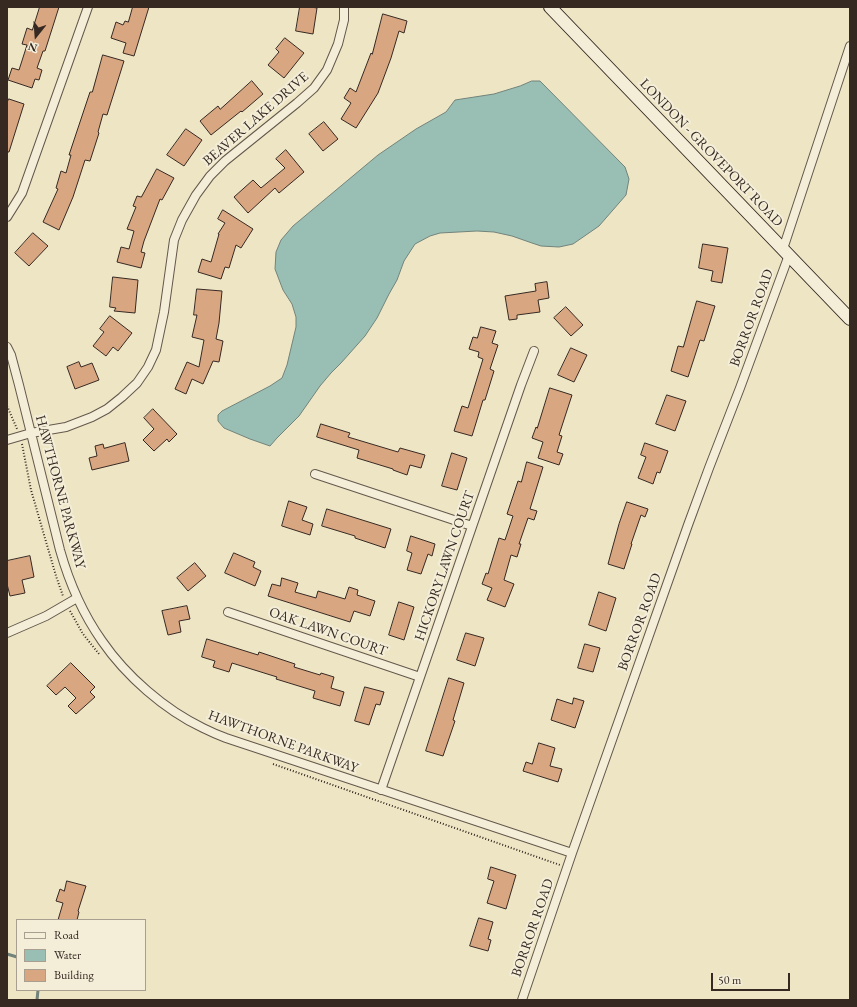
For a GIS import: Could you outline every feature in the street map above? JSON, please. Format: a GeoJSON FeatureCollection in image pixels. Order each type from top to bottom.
{"type":"FeatureCollection","features":[{"type":"Feature","properties":{"kind":"main road","name":"LONDON - GROVEPORT ROAD"},"geometry":{"type":"LineString","coordinates":[[550,7],[850,319]]}},
{"type":"Feature","properties":{"kind":"street"},"geometry":{"type":"LineString","coordinates":[[7,216],[22,193],[88,7]]}},
{"type":"Feature","properties":{"kind":"street","name":"BEAVER LAKE DRIVE"},"geometry":{"type":"LineString","coordinates":[[7,440],[31,433],[66,427],[92,417],[107,409],[137,383],[148,367],[156,350],[164,312],[174,240],[182,220],[196,195],[210,176],[225,161],[314,88],[327,70],[338,44],[344,20],[344,7]]}},
{"type":"Feature","properties":{"kind":"street","name":"BORROR ROAD"},"geometry":{"type":"LineString","coordinates":[[522,1000],[572,853],[691,518],[740,388],[786,252],[850,46]]}},
{"type":"Feature","properties":{"kind":"street","name":"HAWTHORNE PARKWAY"},"geometry":{"type":"LineString","coordinates":[[7,347],[11,355],[19,385],[65,569],[77,598],[102,642],[122,665],[156,698],[203,728],[226,738],[572,853]]}},
{"type":"Feature","properties":{"kind":"street","name":"HICKORY LAWN COURT"},"geometry":{"type":"LineString","coordinates":[[380,790],[534,351]]}},
{"type":"Feature","properties":{"kind":"street"},"geometry":{"type":"LineString","coordinates":[[315,474],[472,526]]}},
{"type":"Feature","properties":{"kind":"street"},"geometry":{"type":"LineString","coordinates":[[7,633],[46,616],[77,598]]}},
{"type":"Feature","properties":{"kind":"street","name":"OAK LAWN COURT"},"geometry":{"type":"LineString","coordinates":[[228,612],[420,677]]}},
{"type":"Feature","properties":{"kind":"path"},"geometry":{"type":"LineString","coordinates":[[7,406],[20,437],[31,490],[66,605],[83,634],[102,658]]}},
{"type":"Feature","properties":{"kind":"path"},"geometry":{"type":"LineString","coordinates":[[267,762],[567,868]]}},
{"type":"Feature","properties":{"kind":"water"},"geometry":{"type":"Polygon","coordinates":[[[532,81],[540,81],[625,167],[629,179],[626,195],[599,226],[573,244],[559,247],[541,246],[512,236],[494,232],[477,231],[440,233],[430,236],[415,244],[404,261],[397,280],[377,318],[365,336],[320,386],[299,416],[270,446],[224,428],[218,421],[218,415],[222,411],[270,386],[282,378],[287,365],[296,327],[296,317],[292,304],[283,290],[275,269],[276,252],[281,240],[293,226],[378,155],[416,129],[446,112],[455,100],[494,94],[532,81]]]}},
{"type":"Feature","properties":{"kind":"building"},"geometry":{"type":"Polygon","coordinates":[[[40,7],[59,7],[45,51],[43,51],[37,68],[42,70],[39,80],[35,79],[32,88],[8,80],[12,68],[19,70],[27,45],[22,44],[27,28],[32,30],[40,7]]]}},
{"type":"Feature","properties":{"kind":"building"},"geometry":{"type":"Polygon","coordinates":[[[133,7],[149,7],[134,56],[123,53],[126,43],[111,38],[116,22],[123,25],[125,21],[128,22],[133,7]]]}},
{"type":"Feature","properties":{"kind":"building"},"geometry":{"type":"Polygon","coordinates":[[[300,7],[317,8],[313,34],[296,31],[300,7]]]}},
{"type":"Feature","properties":{"kind":"building"},"geometry":{"type":"Polygon","coordinates":[[[383,14],[407,21],[404,33],[399,31],[378,93],[356,128],[341,119],[351,103],[344,98],[350,88],[356,92],[371,53],[372,54],[383,14]]]}},
{"type":"Feature","properties":{"kind":"building"},"geometry":{"type":"Polygon","coordinates":[[[285,38],[304,53],[284,78],[268,65],[279,52],[276,49],[285,38]]]}},
{"type":"Feature","properties":{"kind":"building"},"geometry":{"type":"Polygon","coordinates":[[[103,55],[124,61],[107,115],[103,114],[99,133],[90,161],[85,160],[73,197],[59,230],[43,222],[58,189],[56,188],[61,171],[66,173],[71,155],[69,155],[90,92],[92,92],[103,55]]]}},
{"type":"Feature","properties":{"kind":"building"},"geometry":{"type":"Polygon","coordinates":[[[252,81],[263,94],[211,135],[200,121],[218,106],[220,109],[252,81]]]}},
{"type":"Feature","properties":{"kind":"building"},"geometry":{"type":"Polygon","coordinates":[[[9,99],[24,104],[9,152],[7,152],[7,103],[9,99]]]}},
{"type":"Feature","properties":{"kind":"building"},"geometry":{"type":"Polygon","coordinates":[[[324,122],[338,139],[323,151],[309,134],[324,122]]]}},
{"type":"Feature","properties":{"kind":"building"},"geometry":{"type":"Polygon","coordinates":[[[186,129],[202,140],[184,166],[167,155],[186,129]]]}},
{"type":"Feature","properties":{"kind":"building"},"geometry":{"type":"Polygon","coordinates":[[[286,150],[304,172],[279,193],[275,188],[248,213],[234,197],[253,180],[261,188],[285,168],[276,159],[286,150]]]}},
{"type":"Feature","properties":{"kind":"building"},"geometry":{"type":"Polygon","coordinates":[[[157,169],[174,178],[162,200],[160,199],[144,241],[141,252],[145,253],[141,268],[117,262],[121,247],[129,249],[134,231],[127,229],[136,207],[133,206],[137,196],[141,197],[157,169]]]}},
{"type":"Feature","properties":{"kind":"building"},"geometry":{"type":"Polygon","coordinates":[[[223,210],[253,229],[241,248],[236,245],[229,268],[225,267],[221,279],[198,272],[202,259],[211,262],[218,234],[225,223],[218,219],[223,210]]]}},
{"type":"Feature","properties":{"kind":"building"},"geometry":{"type":"Polygon","coordinates":[[[33,233],[48,246],[29,266],[15,253],[33,233]]]}},
{"type":"Feature","properties":{"kind":"building"},"geometry":{"type":"Polygon","coordinates":[[[703,244],[728,248],[722,283],[711,281],[713,271],[699,268],[703,244]]]}},
{"type":"Feature","properties":{"kind":"building"},"geometry":{"type":"Polygon","coordinates":[[[113,277],[138,280],[135,313],[114,311],[116,308],[110,307],[113,277]]]}},
{"type":"Feature","properties":{"kind":"building"},"geometry":{"type":"Polygon","coordinates":[[[547,282],[549,298],[538,300],[540,312],[517,315],[517,319],[509,320],[505,296],[536,291],[535,284],[547,282]]]}},
{"type":"Feature","properties":{"kind":"building"},"geometry":{"type":"Polygon","coordinates":[[[197,289],[222,291],[216,339],[223,341],[219,362],[213,361],[203,384],[192,379],[186,394],[175,389],[187,362],[199,367],[204,340],[192,337],[197,315],[194,315],[197,289]]]}},
{"type":"Feature","properties":{"kind":"building"},"geometry":{"type":"Polygon","coordinates":[[[697,301],[715,306],[704,341],[700,340],[688,377],[671,371],[678,346],[683,347],[697,301]]]}},
{"type":"Feature","properties":{"kind":"building"},"geometry":{"type":"Polygon","coordinates":[[[566,307],[583,325],[571,336],[554,318],[566,307]]]}},
{"type":"Feature","properties":{"kind":"building"},"geometry":{"type":"Polygon","coordinates":[[[110,316],[132,333],[118,351],[113,347],[106,356],[93,346],[104,332],[100,329],[110,316]]]}},
{"type":"Feature","properties":{"kind":"building"},"geometry":{"type":"Polygon","coordinates":[[[481,327],[496,331],[492,343],[498,345],[490,369],[494,371],[472,436],[454,431],[462,406],[468,408],[483,359],[478,357],[479,352],[469,349],[473,337],[477,338],[481,327]]]}},
{"type":"Feature","properties":{"kind":"building"},"geometry":{"type":"Polygon","coordinates":[[[571,348],[587,355],[574,382],[558,375],[571,348]]]}},
{"type":"Feature","properties":{"kind":"building"},"geometry":{"type":"Polygon","coordinates":[[[79,362],[81,367],[92,363],[99,380],[75,389],[67,367],[79,362]]]}},
{"type":"Feature","properties":{"kind":"building"},"geometry":{"type":"Polygon","coordinates":[[[550,388],[572,395],[559,435],[562,436],[557,452],[563,454],[559,465],[538,458],[543,442],[532,438],[536,427],[537,428],[550,388]]]}},
{"type":"Feature","properties":{"kind":"building"},"geometry":{"type":"Polygon","coordinates":[[[667,395],[686,401],[675,431],[656,424],[667,395]]]}},
{"type":"Feature","properties":{"kind":"building"},"geometry":{"type":"Polygon","coordinates":[[[153,409],[177,434],[169,442],[167,439],[154,451],[143,440],[154,429],[144,418],[153,409]]]}},
{"type":"Feature","properties":{"kind":"building"},"geometry":{"type":"Polygon","coordinates":[[[321,424],[350,433],[348,437],[398,452],[400,448],[425,455],[421,468],[410,465],[407,475],[357,458],[359,450],[317,437],[321,424]]]}},
{"type":"Feature","properties":{"kind":"building"},"geometry":{"type":"Polygon","coordinates":[[[125,443],[129,461],[92,470],[89,458],[97,456],[95,446],[103,444],[104,448],[125,443]]]}},
{"type":"Feature","properties":{"kind":"building"},"geometry":{"type":"Polygon","coordinates":[[[645,443],[668,451],[660,473],[657,472],[653,484],[638,478],[646,457],[641,455],[645,443]]]}},
{"type":"Feature","properties":{"kind":"building"},"geometry":{"type":"Polygon","coordinates":[[[452,453],[467,458],[457,490],[442,486],[452,453]]]}},
{"type":"Feature","properties":{"kind":"building"},"geometry":{"type":"Polygon","coordinates":[[[527,462],[543,467],[530,509],[537,511],[534,520],[528,518],[519,544],[521,544],[517,557],[511,555],[504,580],[514,584],[505,607],[487,600],[492,588],[482,584],[486,573],[488,574],[499,538],[505,540],[513,516],[507,514],[518,481],[521,482],[527,462]]]}},
{"type":"Feature","properties":{"kind":"building"},"geometry":{"type":"Polygon","coordinates":[[[289,501],[307,507],[302,520],[313,524],[310,535],[282,526],[289,501]]]}},
{"type":"Feature","properties":{"kind":"building"},"geometry":{"type":"Polygon","coordinates":[[[627,502],[648,509],[645,517],[641,515],[624,569],[608,564],[619,524],[627,502]]]}},
{"type":"Feature","properties":{"kind":"building"},"geometry":{"type":"Polygon","coordinates":[[[327,509],[391,529],[385,548],[355,538],[355,536],[322,526],[327,509]]]}},
{"type":"Feature","properties":{"kind":"building"},"geometry":{"type":"Polygon","coordinates":[[[411,536],[435,544],[432,556],[428,554],[421,574],[407,570],[412,553],[407,551],[411,536]]]}},
{"type":"Feature","properties":{"kind":"building"},"geometry":{"type":"Polygon","coordinates":[[[234,553],[255,562],[253,567],[261,571],[255,586],[225,573],[234,553]]]}},
{"type":"Feature","properties":{"kind":"building"},"geometry":{"type":"Polygon","coordinates":[[[30,556],[34,577],[22,580],[25,593],[10,596],[7,584],[7,561],[30,556]]]}},
{"type":"Feature","properties":{"kind":"building"},"geometry":{"type":"Polygon","coordinates":[[[195,563],[206,576],[188,591],[177,578],[195,563]]]}},
{"type":"Feature","properties":{"kind":"building"},"geometry":{"type":"Polygon","coordinates":[[[282,578],[298,583],[295,592],[316,598],[318,591],[345,599],[349,587],[358,590],[357,595],[375,601],[370,616],[354,611],[350,622],[268,596],[272,584],[280,586],[282,578]]]}},
{"type":"Feature","properties":{"kind":"building"},"geometry":{"type":"Polygon","coordinates":[[[599,592],[616,598],[606,631],[589,625],[599,592]]]}},
{"type":"Feature","properties":{"kind":"building"},"geometry":{"type":"Polygon","coordinates":[[[399,602],[414,607],[404,640],[389,635],[399,602]]]}},
{"type":"Feature","properties":{"kind":"building"},"geometry":{"type":"Polygon","coordinates":[[[187,606],[190,619],[179,621],[181,632],[168,635],[162,611],[187,606]]]}},
{"type":"Feature","properties":{"kind":"building"},"geometry":{"type":"Polygon","coordinates":[[[466,633],[484,638],[475,666],[457,660],[466,633]]]}},
{"type":"Feature","properties":{"kind":"building"},"geometry":{"type":"Polygon","coordinates":[[[207,639],[258,655],[259,652],[295,664],[294,667],[320,675],[321,673],[334,677],[331,688],[344,692],[340,706],[313,698],[315,691],[232,663],[229,672],[213,667],[215,661],[202,657],[207,639]]]}},
{"type":"Feature","properties":{"kind":"building"},"geometry":{"type":"Polygon","coordinates":[[[585,644],[600,648],[593,672],[578,668],[585,644]]]}},
{"type":"Feature","properties":{"kind":"building"},"geometry":{"type":"Polygon","coordinates":[[[71,663],[95,687],[90,692],[95,697],[76,714],[68,706],[76,698],[65,687],[56,695],[47,686],[71,663]]]}},
{"type":"Feature","properties":{"kind":"building"},"geometry":{"type":"Polygon","coordinates":[[[449,678],[464,683],[453,720],[455,721],[443,756],[426,751],[449,678]]]}},
{"type":"Feature","properties":{"kind":"building"},"geometry":{"type":"Polygon","coordinates":[[[365,687],[384,692],[380,705],[376,704],[369,725],[355,721],[365,687]]]}},
{"type":"Feature","properties":{"kind":"building"},"geometry":{"type":"Polygon","coordinates":[[[574,698],[584,701],[575,728],[551,720],[557,699],[572,704],[574,698]]]}},
{"type":"Feature","properties":{"kind":"building"},"geometry":{"type":"Polygon","coordinates":[[[539,743],[555,748],[550,766],[562,769],[558,782],[523,771],[526,762],[532,764],[539,743]]]}},
{"type":"Feature","properties":{"kind":"building"},"geometry":{"type":"Polygon","coordinates":[[[491,867],[516,875],[506,909],[487,903],[494,881],[488,879],[491,867]]]}},
{"type":"Feature","properties":{"kind":"building"},"geometry":{"type":"Polygon","coordinates":[[[67,881],[86,886],[78,911],[77,919],[58,919],[63,903],[56,901],[60,889],[64,891],[67,881]]]}},
{"type":"Feature","properties":{"kind":"building"},"geometry":{"type":"Polygon","coordinates":[[[479,918],[493,922],[488,939],[491,940],[488,951],[470,946],[479,918]]]}},
{"type":"Feature","properties":{"kind":"waterway"},"geometry":{"type":"LineString","coordinates":[[7,954],[16,957]]}},
{"type":"Feature","properties":{"kind":"waterway"},"geometry":{"type":"LineString","coordinates":[[37,1000],[38,991]]}}]}
